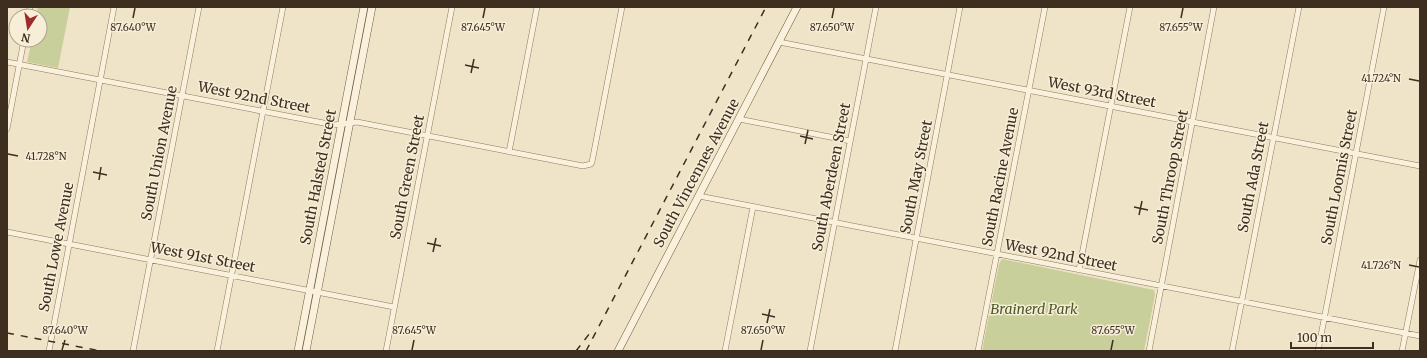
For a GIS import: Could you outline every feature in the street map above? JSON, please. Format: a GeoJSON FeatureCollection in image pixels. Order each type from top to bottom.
{"type":"FeatureCollection","features":[{"type":"Feature","properties":{"kind":"main road","name":"South Halsted Street"},"geometry":{"type":"LineString","coordinates":[[298,351],[364,7]]}},
{"type":"Feature","properties":{"kind":"main road","name":"South Halsted Street"},"geometry":{"type":"LineString","coordinates":[[306,351],[372,7]]}},
{"type":"Feature","properties":{"kind":"main road","name":"South Vincennes Avenue"},"geometry":{"type":"LineString","coordinates":[[620,351],[698,196],[797,7]]}},
{"type":"Feature","properties":{"kind":"street","name":"South Lowe Avenue"},"geometry":{"type":"LineString","coordinates":[[49,351],[114,7]]}},
{"type":"Feature","properties":{"kind":"street","name":"South Union Avenue"},"geometry":{"type":"LineString","coordinates":[[133,351],[199,7]]}},
{"type":"Feature","properties":{"kind":"street"},"geometry":{"type":"LineString","coordinates":[[217,351],[283,7]]}},
{"type":"Feature","properties":{"kind":"street","name":"South Green Street"},"geometry":{"type":"LineString","coordinates":[[386,351],[452,7]]}},
{"type":"Feature","properties":{"kind":"street"},"geometry":{"type":"LineString","coordinates":[[509,152],[537,7]]}},
{"type":"Feature","properties":{"kind":"street","name":"West 92nd Street"},"geometry":{"type":"LineString","coordinates":[[7,62],[334,125],[358,122],[586,166],[592,162],[622,7]]}},
{"type":"Feature","properties":{"kind":"street","name":"South Aberdeen Street"},"geometry":{"type":"LineString","coordinates":[[810,351],[876,7]]}},
{"type":"Feature","properties":{"kind":"street","name":"South May Street"},"geometry":{"type":"LineString","coordinates":[[895,351],[960,7]]}},
{"type":"Feature","properties":{"kind":"street","name":"South Racine Avenue"},"geometry":{"type":"LineString","coordinates":[[978,351],[1044,7]]}},
{"type":"Feature","properties":{"kind":"street"},"geometry":{"type":"LineString","coordinates":[[1079,270],[1130,7]]}},
{"type":"Feature","properties":{"kind":"street","name":"South Throop Street"},"geometry":{"type":"LineString","coordinates":[[1149,351],[1214,7]]}},
{"type":"Feature","properties":{"kind":"street","name":"South Ada Street"},"geometry":{"type":"LineString","coordinates":[[1232,351],[1298,7]]}},
{"type":"Feature","properties":{"kind":"street","name":"South Loomis Street"},"geometry":{"type":"LineString","coordinates":[[1318,351],[1384,7]]}},
{"type":"Feature","properties":{"kind":"street","name":"West 93rd Street"},"geometry":{"type":"LineString","coordinates":[[779,42],[1420,166]]}},
{"type":"Feature","properties":{"kind":"street"},"geometry":{"type":"LineString","coordinates":[[7,129],[22,48]]}},
{"type":"Feature","properties":{"kind":"street"},"geometry":{"type":"LineString","coordinates":[[739,119],[850,141]]}},
{"type":"Feature","properties":{"kind":"street","name":"West 92nd Street"},"geometry":{"type":"LineString","coordinates":[[698,196],[1420,336]]}},
{"type":"Feature","properties":{"kind":"street"},"geometry":{"type":"LineString","coordinates":[[725,351],[753,207]]}},
{"type":"Feature","properties":{"kind":"street","name":"West 91st Street"},"geometry":{"type":"LineString","coordinates":[[7,232],[394,306]]}},
{"type":"Feature","properties":{"kind":"street"},"geometry":{"type":"LineString","coordinates":[[1402,351],[1420,260]]}},
{"type":"Feature","properties":{"kind":"green space"},"geometry":{"type":"Polygon","coordinates":[[[70,7],[58,68],[27,62],[30,48],[48,48],[48,8],[38,8],[70,7]]]}},
{"type":"Feature","properties":{"kind":"green space","name":"Brainerd Park"},"geometry":{"type":"Polygon","coordinates":[[[1002,259],[1154,290],[1155,295],[1144,351],[982,351],[999,264],[1002,259]]]}},
{"type":"Feature","properties":{"kind":"railway"},"geometry":{"type":"LineString","coordinates":[[586,351],[766,7]]}},
{"type":"Feature","properties":{"kind":"railway"},"geometry":{"type":"LineString","coordinates":[[576,351],[593,329]]}},
{"type":"Feature","properties":{"kind":"railway"},"geometry":{"type":"LineString","coordinates":[[7,333],[101,351]]}}]}
